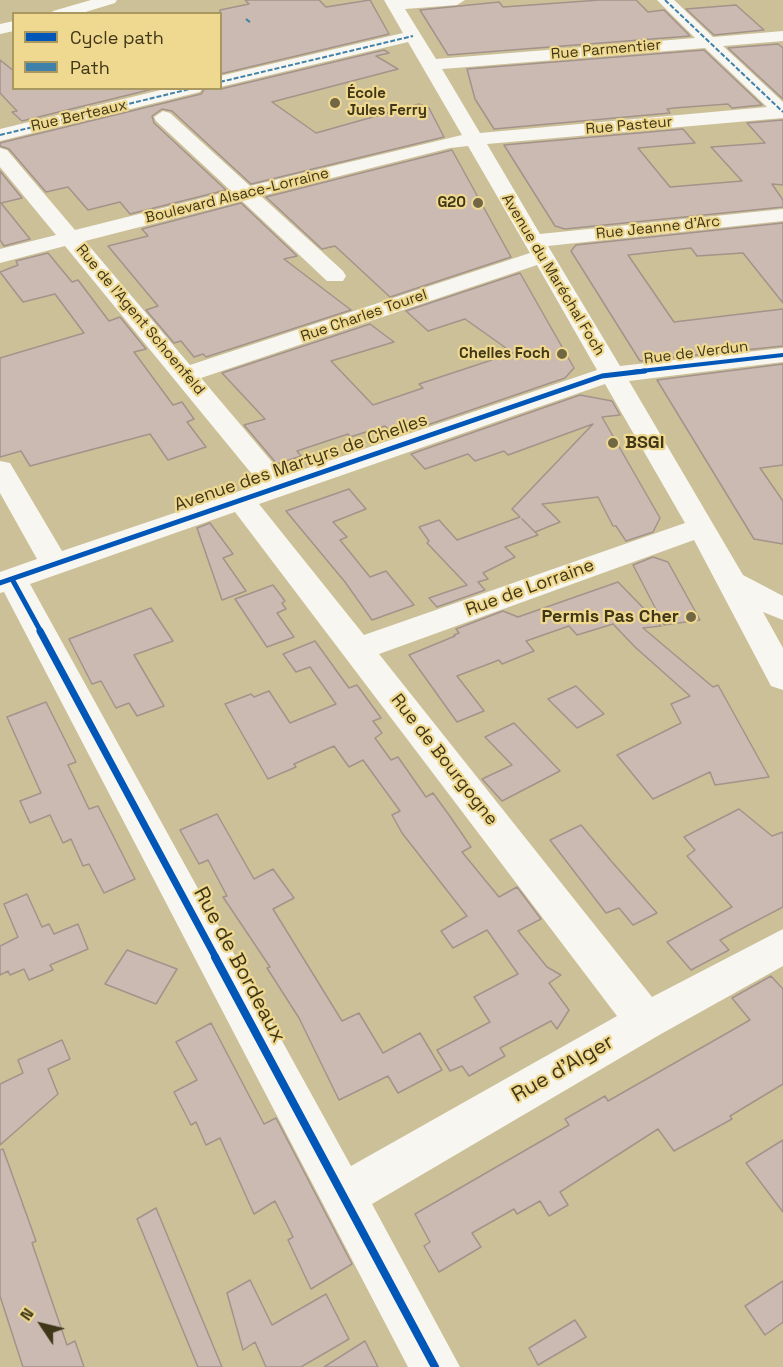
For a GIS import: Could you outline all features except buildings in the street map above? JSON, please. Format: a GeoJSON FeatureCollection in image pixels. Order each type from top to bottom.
{"type":"FeatureCollection","features":[{"type":"Feature","properties":{"kind":"street"},"geometry":{"type":"LineString","coordinates":[[66,12],[109,0]]}},
{"type":"Feature","properties":{"kind":"street"},"geometry":{"type":"LineString","coordinates":[[393,2],[457,0]]}},
{"type":"Feature","properties":{"kind":"street"},"geometry":{"type":"LineString","coordinates":[[666,0],[783,112]]}},
{"type":"Feature","properties":{"kind":"street","name":"Avenue du Maréchal Foch"},"geometry":{"type":"LineString","coordinates":[[393,2],[702,527],[731,582],[775,638],[783,678]]}},
{"type":"Feature","properties":{"kind":"street"},"geometry":{"type":"LineString","coordinates":[[222,82],[413,36]]}},
{"type":"Feature","properties":{"kind":"street","name":"Rue Parmentier"},"geometry":{"type":"LineString","coordinates":[[429,65],[783,36]]}},
{"type":"Feature","properties":{"kind":"street","name":"Rue Berteaux"},"geometry":{"type":"LineString","coordinates":[[0,135],[186,90]]}},
{"type":"Feature","properties":{"kind":"street","name":"Rue Pasteur"},"geometry":{"type":"LineString","coordinates":[[474,140],[783,112]]}},
{"type":"Feature","properties":{"kind":"street"},"geometry":{"type":"LineString","coordinates":[[163,117],[335,276]]}},
{"type":"Feature","properties":{"kind":"street","name":"Boulevard Alsace-Lorraine"},"geometry":{"type":"LineString","coordinates":[[0,256],[450,142],[474,140]]}},
{"type":"Feature","properties":{"kind":"street","name":"Rue de l'Agent Schoenfeld"},"geometry":{"type":"LineString","coordinates":[[0,154],[278,487]]}},
{"type":"Feature","properties":{"kind":"street","name":"Rue Jeanne d'Arc"},"geometry":{"type":"LineString","coordinates":[[537,249],[783,215]]}},
{"type":"Feature","properties":{"kind":"street","name":"Rue Charles Tourel"},"geometry":{"type":"LineString","coordinates":[[186,375],[537,249]]}},
{"type":"Feature","properties":{"kind":"street","name":"Rue de Verdun"},"geometry":{"type":"LineString","coordinates":[[613,375],[783,355]]}},
{"type":"Feature","properties":{"kind":"street","name":"Avenue des Martyrs de Chelles"},"geometry":{"type":"LineString","coordinates":[[6,581],[602,376],[613,375]]}},
{"type":"Feature","properties":{"kind":"street"},"geometry":{"type":"LineString","coordinates":[[0,469],[55,564]]}},
{"type":"Feature","properties":{"kind":"street","name":"Rue de Bourgogne"},"geometry":{"type":"LineString","coordinates":[[241,500],[646,1021]]}},
{"type":"Feature","properties":{"kind":"street","name":"Rue de Lorraine"},"geometry":{"type":"LineString","coordinates":[[358,649],[702,527]]}},
{"type":"Feature","properties":{"kind":"street","name":"Rue de Bordeaux"},"geometry":{"type":"LineString","coordinates":[[6,581],[344,1195],[435,1367]]}},
{"type":"Feature","properties":{"kind":"street"},"geometry":{"type":"LineString","coordinates":[[731,582],[783,609]]}},
{"type":"Feature","properties":{"kind":"street","name":"Rue d'Alger"},"geometry":{"type":"LineString","coordinates":[[344,1195],[646,1021],[783,946]]}},
{"type":"Feature","properties":{"kind":"marked path"},"geometry":{"type":"LineString","coordinates":[[665,0],[783,112]]}},
{"type":"Feature","properties":{"kind":"marked path"},"geometry":{"type":"LineString","coordinates":[[246,19],[251,23]]}},
{"type":"Feature","properties":{"kind":"marked path"},"geometry":{"type":"LineString","coordinates":[[222,82],[413,36]]}},
{"type":"Feature","properties":{"kind":"marked path"},"geometry":{"type":"LineString","coordinates":[[0,135],[186,90]]}},
{"type":"Feature","properties":{"kind":"cycle path"},"geometry":{"type":"LineString","coordinates":[[0,583],[602,376],[783,355]]}},
{"type":"Feature","properties":{"kind":"cycle path"},"geometry":{"type":"LineString","coordinates":[[12,579],[435,1367]]}},
{"type":"Feature","properties":{"kind":"place","name":"École Jules Ferry"},"geometry":{"type":"Point","coordinates":[335,103]}},
{"type":"Feature","properties":{"kind":"place","name":"G20"},"geometry":{"type":"Point","coordinates":[478,203]}},
{"type":"Feature","properties":{"kind":"place","name":"Chelles Foch"},"geometry":{"type":"Point","coordinates":[562,354]}},
{"type":"Feature","properties":{"kind":"place","name":"BSGI"},"geometry":{"type":"Point","coordinates":[613,443]}},
{"type":"Feature","properties":{"kind":"place","name":"Permis Pas Cher"},"geometry":{"type":"Point","coordinates":[691,617]}}]}
